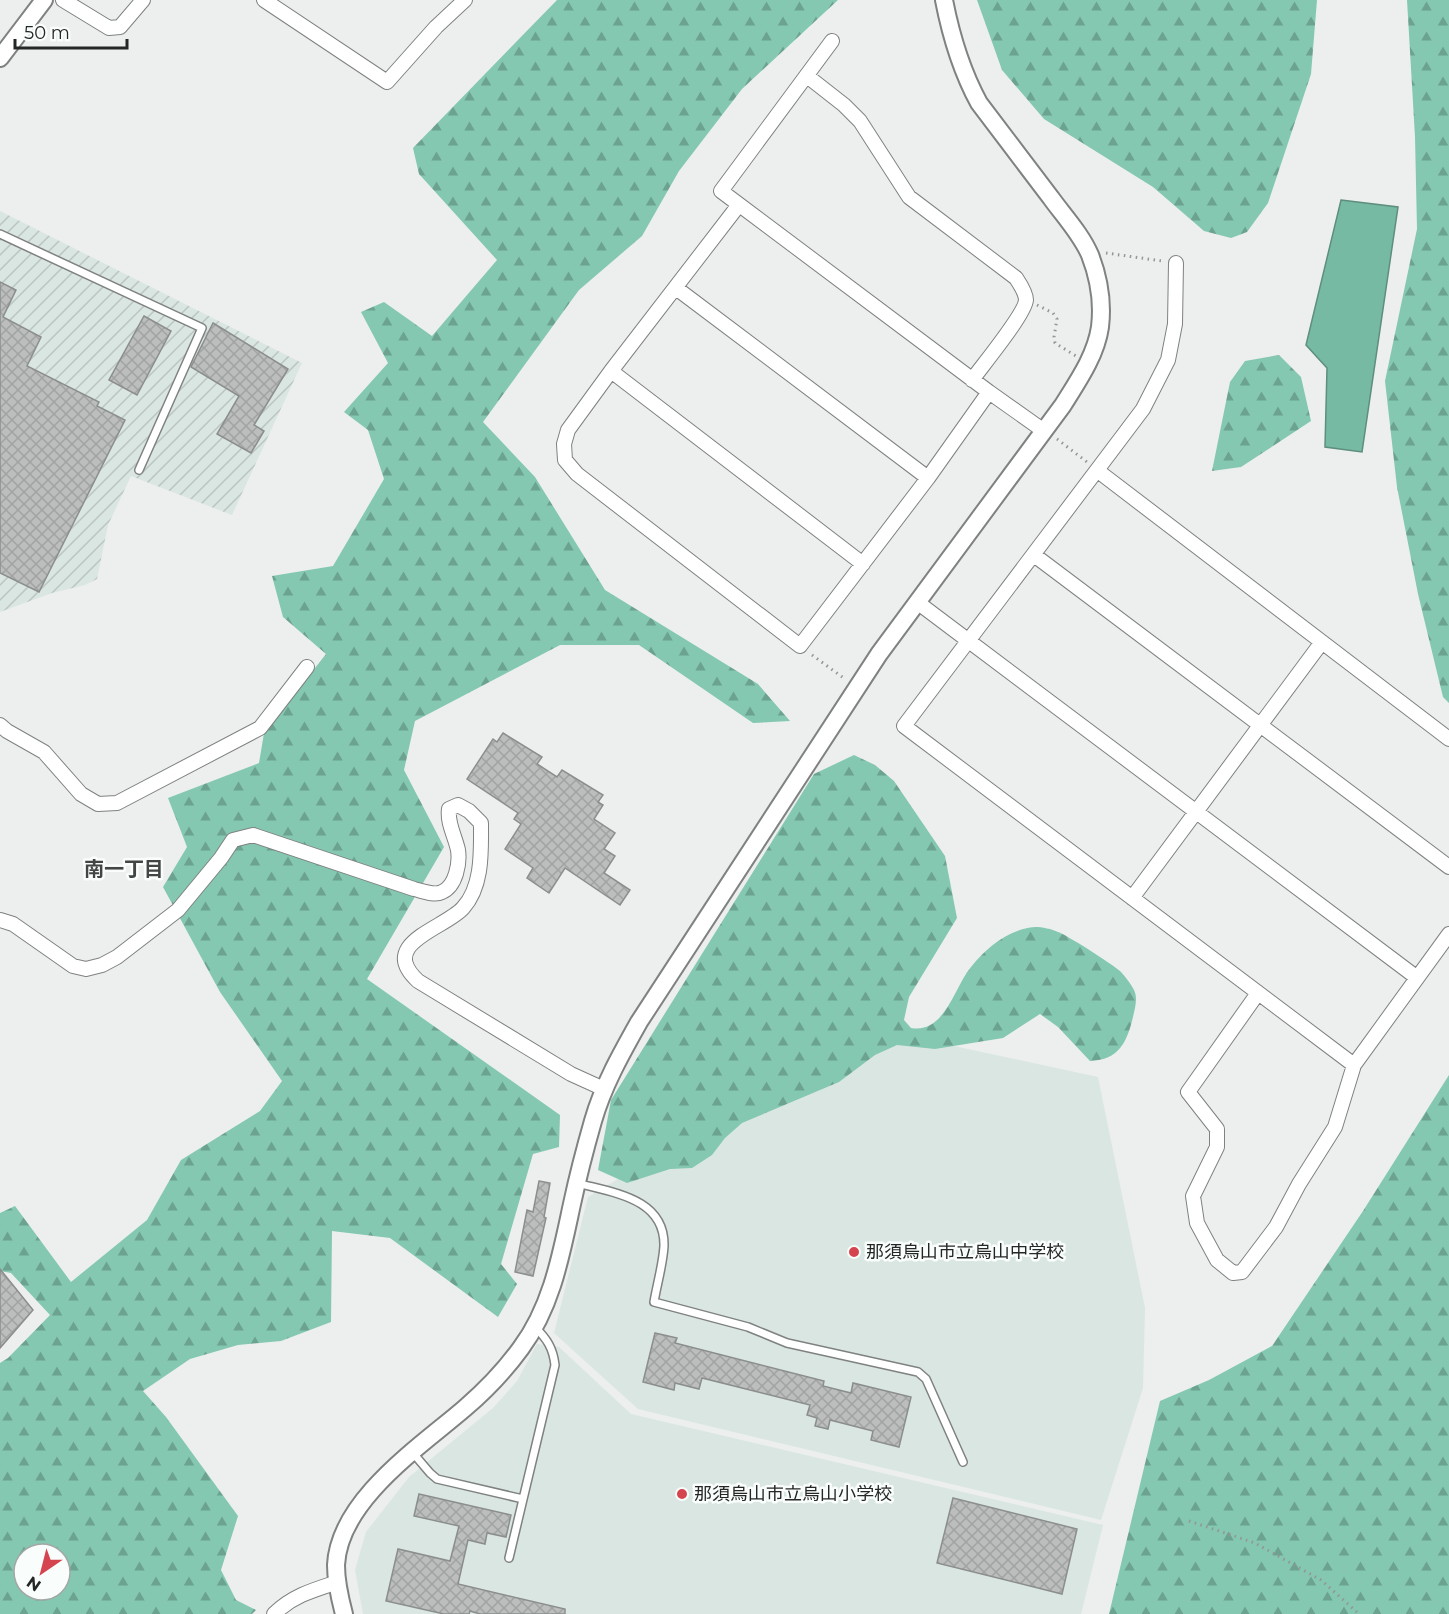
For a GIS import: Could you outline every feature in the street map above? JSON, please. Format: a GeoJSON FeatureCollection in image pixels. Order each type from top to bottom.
{"type":"FeatureCollection","features":[{"type":"Feature","properties":{"kind":"street"},"geometry":{"type":"LineString","coordinates":[[0,58],[44,0]]}},
{"type":"Feature","properties":{"kind":"street"},"geometry":{"type":"LineString","coordinates":[[63,0],[109,28],[120,27],[142,0]]}},
{"type":"Feature","properties":{"kind":"street"},"geometry":{"type":"LineString","coordinates":[[264,0],[387,82],[436,27],[465,0]]}},
{"type":"Feature","properties":{"kind":"street"},"geometry":{"type":"LineString","coordinates":[[344,1614],[336,1563],[343,1537],[358,1509],[377,1485],[486,1389],[510,1362],[535,1327],[554,1280],[594,1118],[604,1089],[639,1022],[856,687],[1068,398],[1088,363],[1100,328],[1101,311],[1099,284],[1089,253],[1072,225],[979,103],[968,83],[958,56],[944,0]]}},
{"type":"Feature","properties":{"kind":"street"},"geometry":{"type":"LineString","coordinates":[[832,41],[721,191],[972,380],[1044,431]]}},
{"type":"Feature","properties":{"kind":"street"},"geometry":{"type":"LineString","coordinates":[[807,76],[844,105],[860,121],[909,197],[1016,278],[1026,300],[1020,314],[972,380]]}},
{"type":"Feature","properties":{"kind":"street"},"geometry":{"type":"LineString","coordinates":[[738,206],[568,430],[564,444],[565,460],[577,474],[800,646],[928,478],[989,392]]}},
{"type":"Feature","properties":{"kind":"street"},"geometry":{"type":"LineString","coordinates":[[1176,263],[1175,324],[1168,360],[1143,409],[904,726],[1354,1065]]}},
{"type":"Feature","properties":{"kind":"street"},"geometry":{"type":"LineString","coordinates":[[676,288],[928,478]]}},
{"type":"Feature","properties":{"kind":"street"},"geometry":{"type":"LineString","coordinates":[[611,371],[863,564]]}},
{"type":"Feature","properties":{"kind":"street"},"geometry":{"type":"LineString","coordinates":[[1098,471],[1449,740]]}},
{"type":"Feature","properties":{"kind":"street"},"geometry":{"type":"LineString","coordinates":[[1034,555],[1449,867]]}},
{"type":"Feature","properties":{"kind":"street"},"geometry":{"type":"LineString","coordinates":[[917,602],[1416,977]]}},
{"type":"Feature","properties":{"kind":"street"},"geometry":{"type":"LineString","coordinates":[[1132,898],[1322,642]]}},
{"type":"Feature","properties":{"kind":"street"},"geometry":{"type":"LineString","coordinates":[[0,725],[44,752],[81,794],[98,804],[117,803],[260,728],[307,667]]}},
{"type":"Feature","properties":{"kind":"street"},"geometry":{"type":"LineString","coordinates":[[0,920],[13,924],[73,966],[86,969],[102,965],[117,957],[178,910],[233,840],[253,835],[414,889],[433,894],[443,892],[453,882],[457,867],[458,854],[448,818],[449,809],[458,805],[469,811],[481,823],[481,856],[477,882],[463,909],[418,937],[409,947],[405,961],[408,972],[418,981],[571,1074],[604,1089]]}},
{"type":"Feature","properties":{"kind":"street"},"geometry":{"type":"LineString","coordinates":[[1258,993],[1188,1092],[1217,1129],[1217,1147],[1193,1196],[1197,1222],[1217,1260],[1233,1273],[1242,1272],[1276,1227],[1299,1184],[1335,1127],[1354,1065],[1449,934]]}},
{"type":"Feature","properties":{"kind":"street"},"geometry":{"type":"LineString","coordinates":[[274,1614],[286,1602],[303,1593],[338,1582]]}},
{"type":"Feature","properties":{"kind":"lane"},"geometry":{"type":"LineString","coordinates":[[0,234],[202,328],[139,470]]}},
{"type":"Feature","properties":{"kind":"lane"},"geometry":{"type":"LineString","coordinates":[[577,1183],[628,1197],[644,1205],[657,1217],[663,1229],[664,1246],[654,1302],[748,1327],[787,1343],[918,1372],[926,1379],[963,1462]]}},
{"type":"Feature","properties":{"kind":"lane"},"geometry":{"type":"LineString","coordinates":[[508,1558],[555,1365],[554,1352],[548,1340],[535,1327]]}},
{"type":"Feature","properties":{"kind":"lane"},"geometry":{"type":"LineString","coordinates":[[413,1452],[429,1473],[437,1479],[523,1500]]}},
{"type":"Feature","properties":{"kind":"path"},"geometry":{"type":"LineString","coordinates":[[1089,253],[1110,253],[1176,263]]}},
{"type":"Feature","properties":{"kind":"path"},"geometry":{"type":"LineString","coordinates":[[1026,300],[1053,313],[1057,319],[1055,343],[1088,363]]}},
{"type":"Feature","properties":{"kind":"path"},"geometry":{"type":"LineString","coordinates":[[1044,431],[1098,471]]}},
{"type":"Feature","properties":{"kind":"path"},"geometry":{"type":"LineString","coordinates":[[800,646],[856,687]]}},
{"type":"Feature","properties":{"kind":"path"},"geometry":{"type":"LineString","coordinates":[[1189,1521],[1255,1543],[1321,1580],[1359,1614]]}},
{"type":"Feature","properties":{"kind":"shaded area"},"geometry":{"type":"Polygon","coordinates":[[[1341,200],[1398,207],[1362,452],[1325,447],[1327,368],[1306,345],[1341,200]]]}},
{"type":"Feature","properties":{"kind":"shaded area"},"geometry":{"type":"Polygon","coordinates":[[[0,211],[302,363],[232,515],[131,476],[108,525],[97,579],[85,585],[52,593],[0,612],[0,211]]]}},
{"type":"Feature","properties":{"kind":"shaded area","name":"那須烏山市立烏山中学校"},"geometry":{"type":"Polygon","coordinates":[[[912,1037],[1098,1077],[1145,1308],[1143,1388],[1101,1520],[638,1409],[554,1333],[588,1197],[768,1088],[912,1037]]]}},
{"type":"Feature","properties":{"kind":"shaded area","name":"那須烏山市立烏山小学校"},"geometry":{"type":"Polygon","coordinates":[[[537,1344],[559,1347],[631,1414],[1103,1525],[1081,1614],[363,1614],[355,1570],[366,1532],[409,1477],[493,1408],[517,1381],[537,1344]]]}},
{"type":"Feature","properties":{"kind":"green space"},"geometry":{"type":"Polygon","coordinates":[[[557,0],[838,0],[742,89],[679,171],[642,236],[579,290],[483,422],[535,477],[605,590],[758,684],[790,721],[753,723],[639,645],[560,645],[415,721],[404,770],[444,847],[367,979],[560,1115],[559,1147],[533,1154],[501,1264],[517,1284],[498,1317],[390,1238],[332,1231],[331,1322],[281,1341],[238,1345],[190,1359],[143,1391],[166,1417],[238,1516],[221,1570],[236,1600],[256,1610],[252,1614],[0,1614],[0,1363],[8,1358],[50,1315],[11,1273],[0,1271],[0,1213],[15,1206],[71,1282],[147,1220],[181,1160],[260,1111],[282,1081],[220,992],[163,887],[187,847],[168,798],[259,763],[264,733],[326,654],[283,617],[272,576],[333,566],[384,479],[368,430],[344,412],[388,363],[361,312],[384,302],[432,336],[497,260],[419,174],[413,148],[557,0]]]}},
{"type":"Feature","properties":{"kind":"green space"},"geometry":{"type":"Polygon","coordinates":[[[977,0],[1317,0],[1311,74],[1268,203],[1247,232],[1231,238],[1204,231],[1153,187],[1044,119],[1002,70],[977,0]]]}},
{"type":"Feature","properties":{"kind":"green space"},"geometry":{"type":"Polygon","coordinates":[[[1407,0],[1449,0],[1449,703],[1443,697],[1418,594],[1397,487],[1385,381],[1417,229],[1415,137],[1407,0]]]}},
{"type":"Feature","properties":{"kind":"green space"},"geometry":{"type":"Polygon","coordinates":[[[1279,355],[1301,377],[1311,421],[1241,467],[1212,471],[1230,382],[1245,361],[1279,355]]]}},
{"type":"Feature","properties":{"kind":"green space"},"geometry":{"type":"Polygon","coordinates":[[[854,755],[875,765],[894,781],[945,856],[957,918],[909,997],[904,1020],[911,1028],[923,1028],[940,1017],[971,967],[991,946],[1016,931],[1038,927],[1053,930],[1070,938],[1115,967],[1128,980],[1134,990],[1136,1000],[1131,1026],[1124,1042],[1115,1053],[1108,1057],[1090,1061],[1058,1027],[1040,1014],[1003,1038],[935,1049],[897,1045],[875,1055],[839,1082],[742,1123],[725,1138],[712,1155],[692,1168],[670,1169],[627,1183],[598,1170],[611,1100],[814,774],[854,755]]]}},
{"type":"Feature","properties":{"kind":"green space"},"geometry":{"type":"Polygon","coordinates":[[[1449,1075],[1449,1614],[1109,1614],[1160,1401],[1209,1380],[1272,1346],[1363,1211],[1449,1075]]]}},
{"type":"Feature","properties":{"kind":"building"},"geometry":{"type":"Polygon","coordinates":[[[0,282],[16,290],[3,317],[41,337],[27,366],[99,402],[97,406],[125,420],[39,592],[0,573],[0,282]]]}},
{"type":"Feature","properties":{"kind":"building"},"geometry":{"type":"Polygon","coordinates":[[[144,316],[171,331],[137,395],[109,380],[144,316]]]}},
{"type":"Feature","properties":{"kind":"building"},"geometry":{"type":"Polygon","coordinates":[[[213,323],[288,369],[254,425],[264,431],[251,453],[217,434],[239,396],[191,367],[213,323]]]}},
{"type":"Feature","properties":{"kind":"building"},"geometry":{"type":"Polygon","coordinates":[[[503,733],[542,757],[537,764],[557,777],[562,770],[603,795],[598,802],[603,805],[594,819],[615,833],[604,849],[615,856],[604,873],[630,890],[620,905],[565,868],[549,893],[527,878],[533,868],[505,849],[521,824],[514,819],[518,813],[467,779],[493,739],[497,742],[503,733]]]}},
{"type":"Feature","properties":{"kind":"building"},"geometry":{"type":"Polygon","coordinates":[[[539,1181],[550,1183],[544,1217],[546,1218],[533,1276],[515,1272],[527,1210],[533,1212],[539,1181]]]}},
{"type":"Feature","properties":{"kind":"building"},"geometry":{"type":"Polygon","coordinates":[[[0,1269],[33,1310],[0,1348],[0,1269]]]}},
{"type":"Feature","properties":{"kind":"building"},"geometry":{"type":"Polygon","coordinates":[[[655,1333],[677,1338],[675,1343],[824,1381],[823,1386],[851,1393],[853,1383],[911,1397],[899,1447],[871,1440],[873,1431],[830,1420],[828,1429],[815,1426],[817,1418],[807,1415],[810,1405],[702,1378],[699,1389],[675,1383],[674,1390],[643,1382],[655,1333]]]}},
{"type":"Feature","properties":{"kind":"building"},"geometry":{"type":"Polygon","coordinates":[[[419,1494],[511,1515],[506,1537],[487,1533],[485,1544],[468,1540],[458,1584],[565,1609],[565,1614],[480,1614],[470,1611],[469,1614],[444,1614],[386,1601],[398,1549],[450,1561],[459,1526],[414,1516],[419,1494]]]}},
{"type":"Feature","properties":{"kind":"building"},"geometry":{"type":"Polygon","coordinates":[[[953,1498],[1077,1529],[1062,1594],[937,1563],[953,1498]]]}},
{"type":"Feature","properties":{"kind":"place","name":"那須烏山市立烏山中学校"},"geometry":{"type":"Point","coordinates":[854,1252]}},
{"type":"Feature","properties":{"kind":"place","name":"那須烏山市立烏山小学校"},"geometry":{"type":"Point","coordinates":[682,1494]}},
{"type":"Feature","properties":{"kind":"district","name":"南一丁目"},"geometry":{"type":"Point","coordinates":[124,869]}}]}
